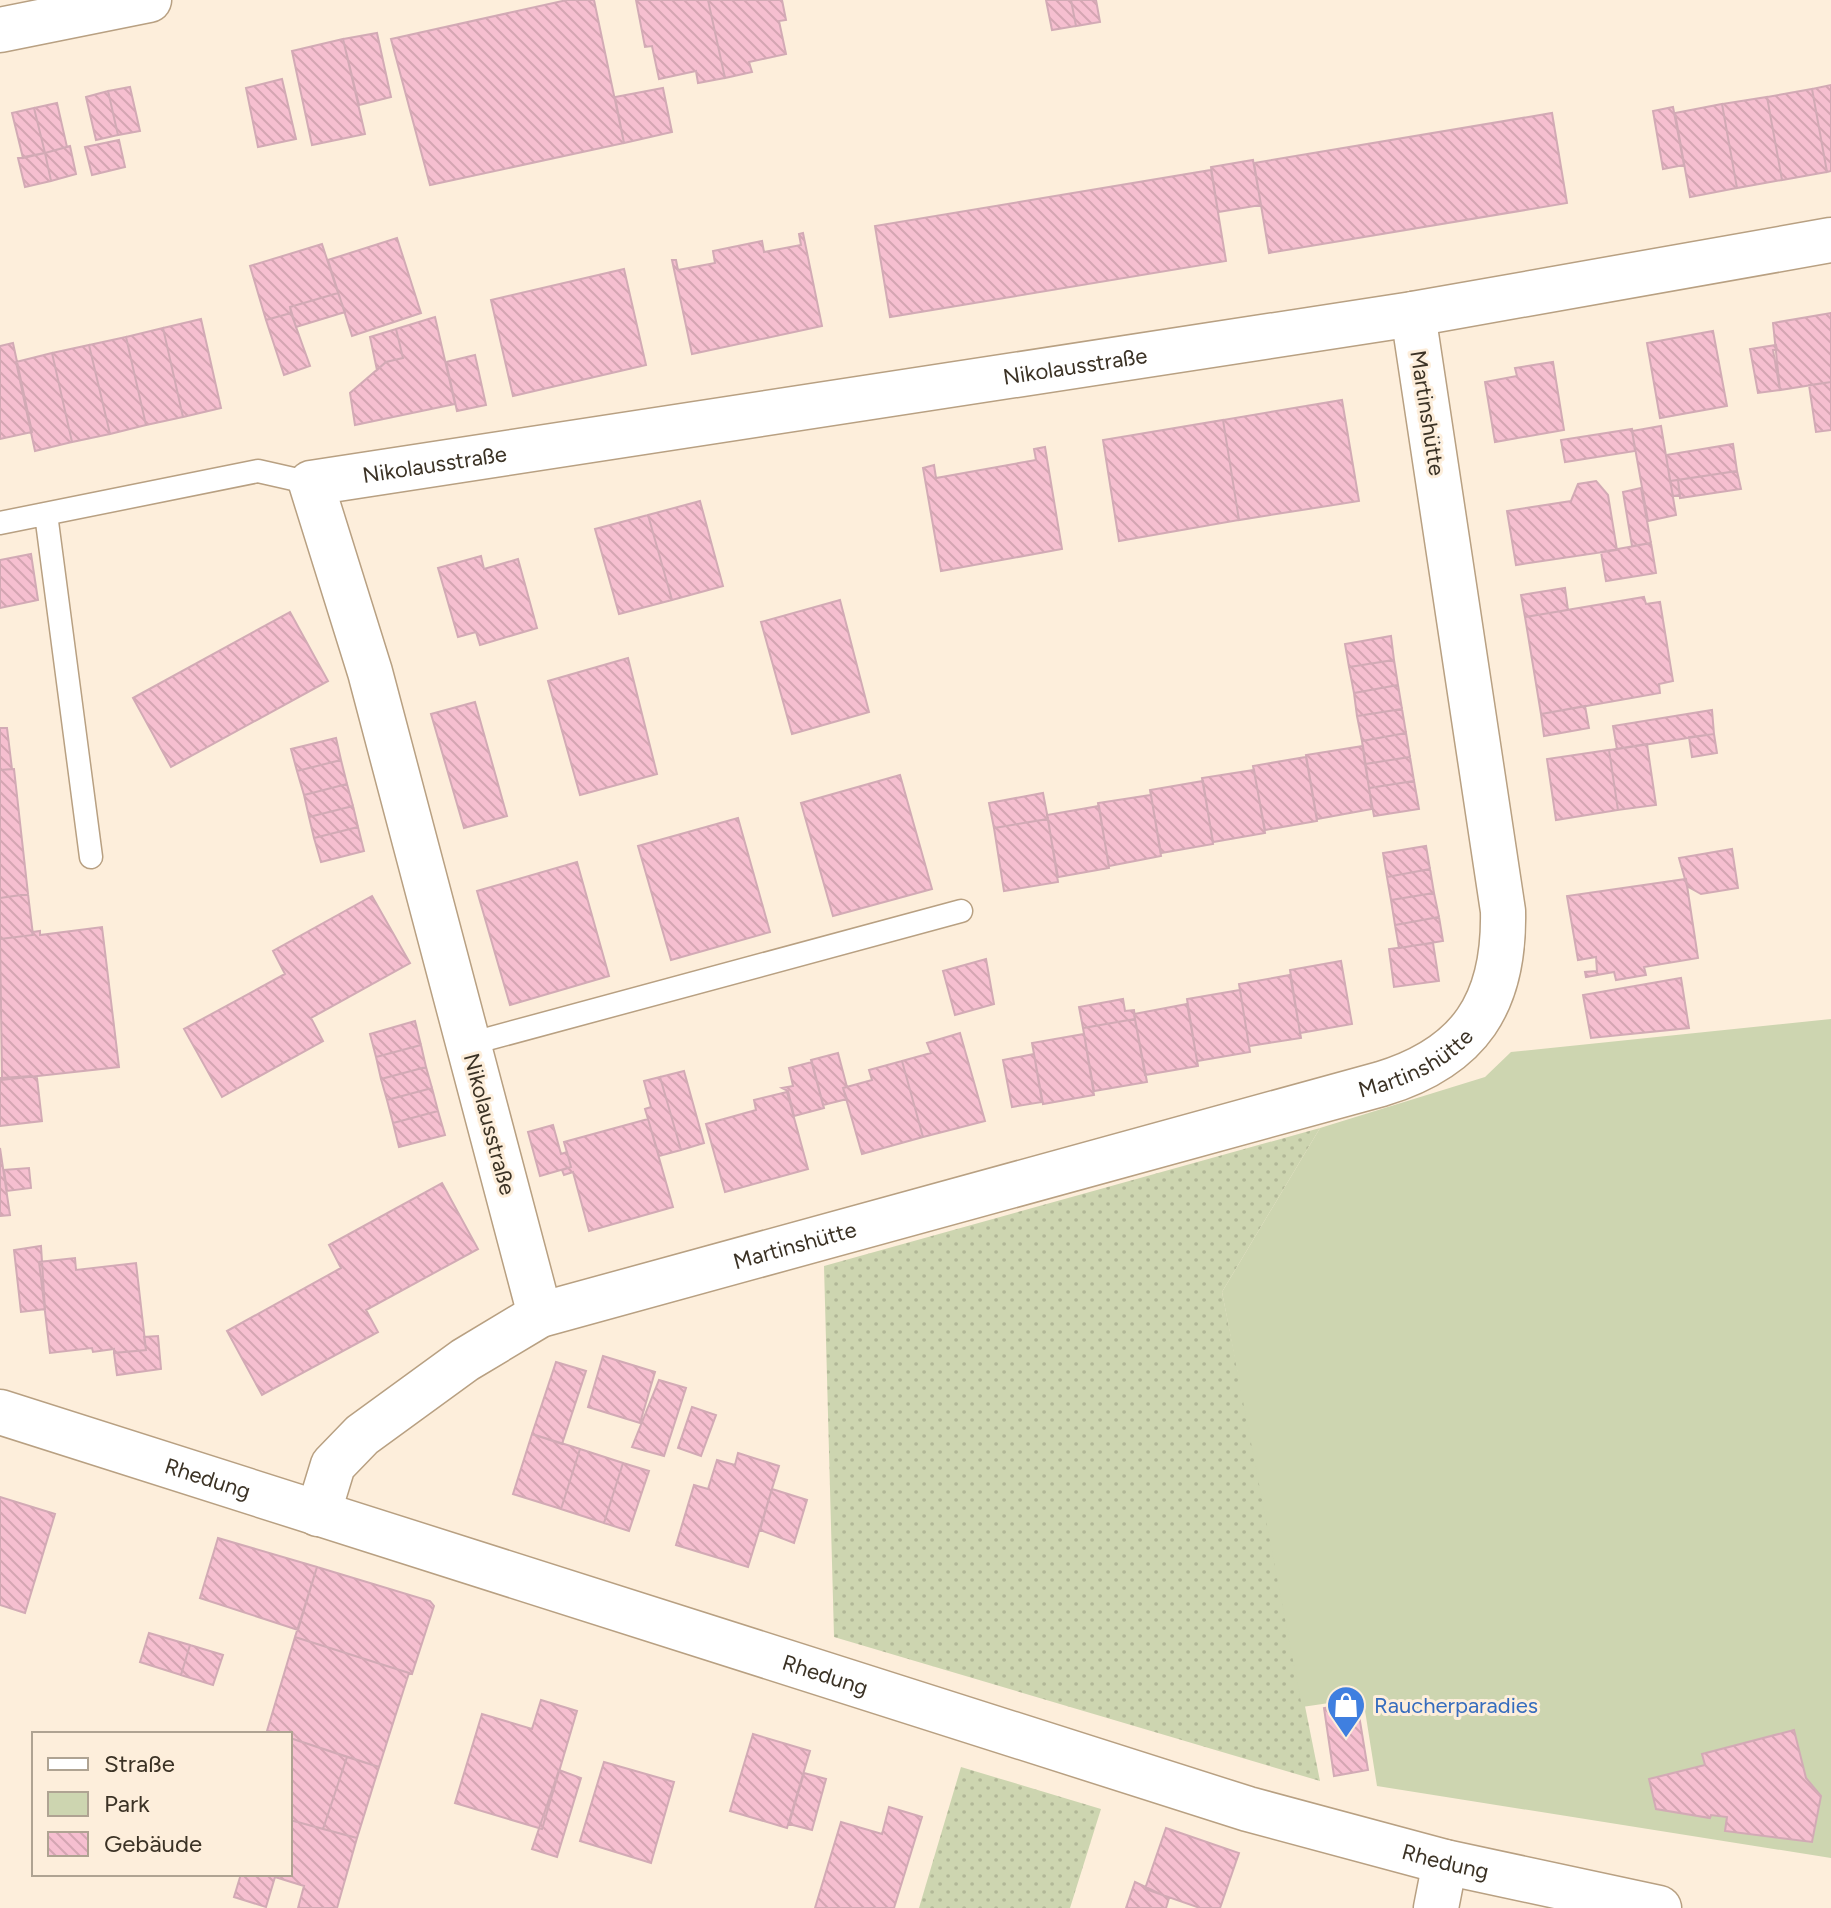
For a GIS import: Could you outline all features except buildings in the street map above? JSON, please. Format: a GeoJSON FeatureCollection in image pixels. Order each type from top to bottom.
{"type":"FeatureCollection","features":[{"type":"Feature","properties":{"kind":"street"},"geometry":{"type":"LineString","coordinates":[[0,30],[149,0]]}},
{"type":"Feature","properties":{"kind":"street"},"geometry":{"type":"LineString","coordinates":[[1413,314],[1831,240]]}},
{"type":"Feature","properties":{"kind":"street","name":"Nikolausstraße"},"geometry":{"type":"LineString","coordinates":[[540,1315],[370,672],[311,483],[1413,314]]}},
{"type":"Feature","properties":{"kind":"street","name":"Martinshütte"},"geometry":{"type":"LineString","coordinates":[[318,1514],[333,1465],[362,1435],[465,1360],[540,1315],[1412,1075],[1460,1043],[1491,997],[1501,956],[1503,911],[1413,314]]}},
{"type":"Feature","properties":{"kind":"street","name":"Rhedung"},"geometry":{"type":"LineString","coordinates":[[0,1412],[1233,1805],[1445,1862],[1659,1908]]}},
{"type":"Feature","properties":{"kind":"street"},"geometry":{"type":"LineString","coordinates":[[1436,1908],[1445,1862]]}},
{"type":"Feature","properties":{"kind":"lane"},"geometry":{"type":"LineString","coordinates":[[0,523],[258,471],[311,483]]}},
{"type":"Feature","properties":{"kind":"lane"},"geometry":{"type":"LineString","coordinates":[[46,514],[91,857]]}},
{"type":"Feature","properties":{"kind":"lane"},"geometry":{"type":"LineString","coordinates":[[469,1044],[961,911]]}},
{"type":"Feature","properties":{"kind":"green space"},"geometry":{"type":"Polygon","coordinates":[[[1831,1019],[1831,1858],[1377,1786],[1363,1698],[1302,1707],[1222,1292],[1320,1128],[1485,1077],[1511,1052],[1831,1019]]]}},
{"type":"Feature","properties":{"kind":"green space"},"geometry":{"type":"Polygon","coordinates":[[[1320,1128],[1222,1292],[1320,1781],[834,1637],[824,1266],[1320,1128]]]}},
{"type":"Feature","properties":{"kind":"green space"},"geometry":{"type":"Polygon","coordinates":[[[961,1767],[1101,1809],[1070,1908],[919,1908],[961,1767]]]}},
{"type":"Feature","properties":{"kind":"place","name":"Raucherparadies"},"geometry":{"type":"Point","coordinates":[1346,1739]}}]}
